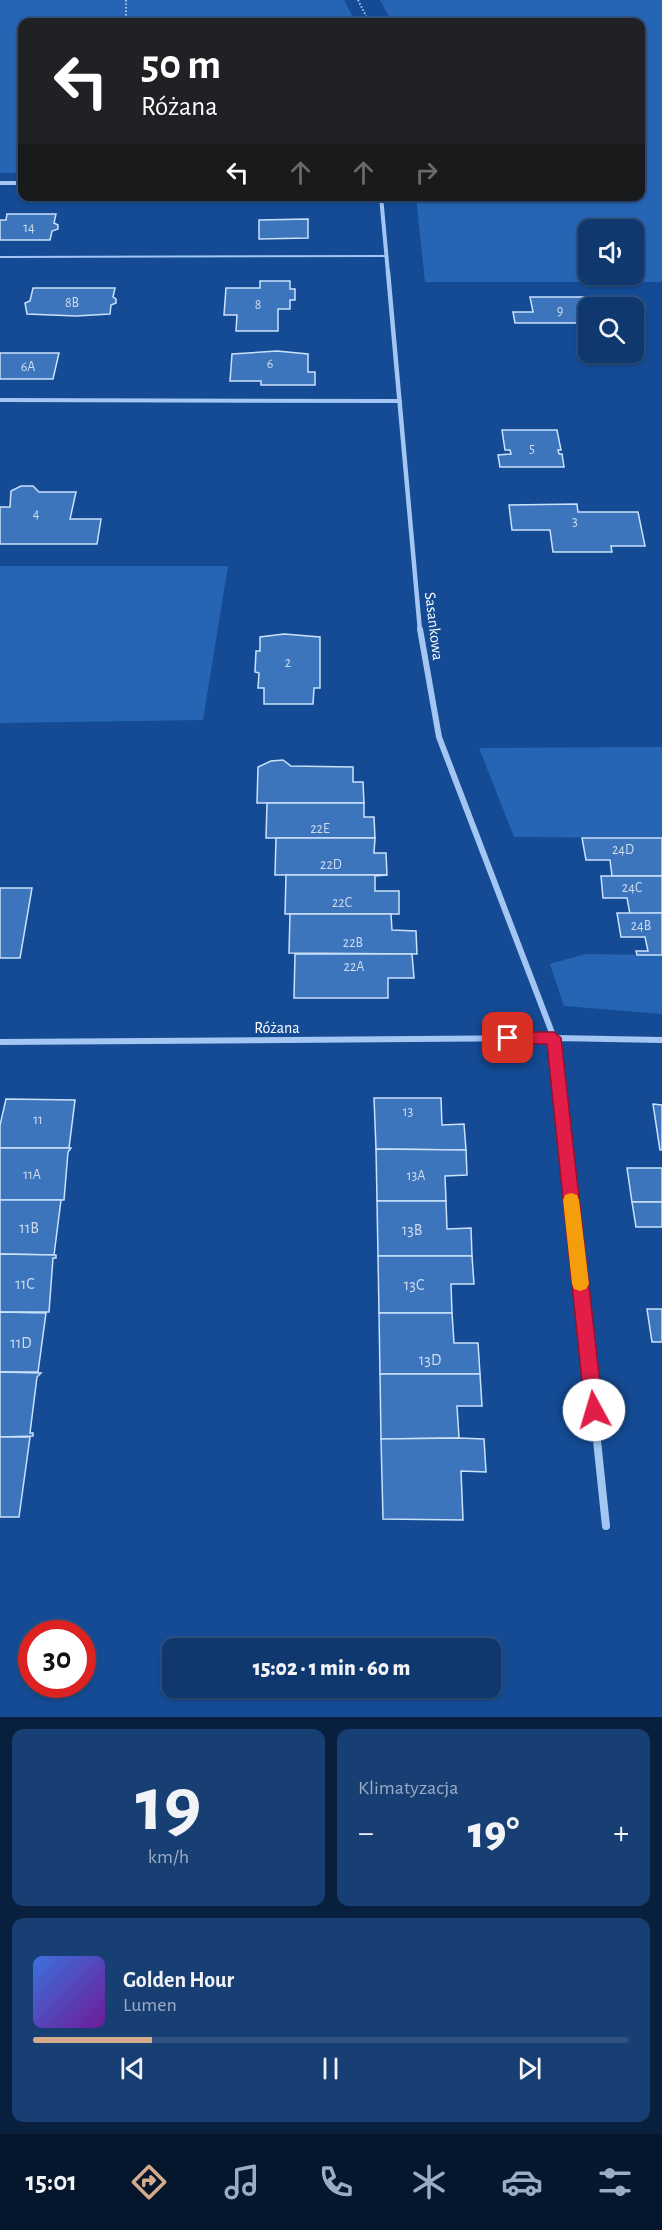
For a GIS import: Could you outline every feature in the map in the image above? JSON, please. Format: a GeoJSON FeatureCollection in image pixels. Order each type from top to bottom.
{"type":"FeatureCollection","features":[{"type":"Feature","properties":{"kind":"street"},"geometry":{"type":"LineString","coordinates":[[0,183],[18,183]]}},
{"type":"Feature","properties":{"kind":"street","name":"Sasankowa"},"geometry":{"type":"LineString","coordinates":[[382,201],[420,628],[439,737],[554,1038]]}},
{"type":"Feature","properties":{"kind":"street"},"geometry":{"type":"LineString","coordinates":[[554,1038],[606,1526]]}},
{"type":"Feature","properties":{"kind":"street","name":"Różana"},"geometry":{"type":"LineString","coordinates":[[0,1042],[554,1038],[662,1040]]}},
{"type":"Feature","properties":{"kind":"lane"},"geometry":{"type":"LineString","coordinates":[[0,257],[387,256]]}},
{"type":"Feature","properties":{"kind":"lane"},"geometry":{"type":"LineString","coordinates":[[0,400],[400,401]]}},
{"type":"Feature","properties":{"kind":"path"},"geometry":{"type":"LineString","coordinates":[[126,0],[126,18]]}},
{"type":"Feature","properties":{"kind":"path"},"geometry":{"type":"LineString","coordinates":[[358,0],[367,18]]}},
{"type":"Feature","properties":{"kind":"shaded area"},"geometry":{"type":"Polygon","coordinates":[[[0,0],[344,0],[353,18],[18,18],[18,173],[0,173],[0,0]]]}},
{"type":"Feature","properties":{"kind":"shaded area"},"geometry":{"type":"Polygon","coordinates":[[[380,0],[662,0],[662,282],[644,282],[644,219],[578,219],[578,282],[425,282],[416,201],[645,201],[645,18],[390,18],[380,0]]]}},
{"type":"Feature","properties":{"kind":"shaded area"},"geometry":{"type":"Polygon","coordinates":[[[0,566],[228,566],[203,720],[0,723],[0,566]]]}},
{"type":"Feature","properties":{"kind":"shaded area"},"geometry":{"type":"Polygon","coordinates":[[[662,747],[662,838],[514,837],[479,748],[662,747]]]}},
{"type":"Feature","properties":{"kind":"shaded area"},"geometry":{"type":"Polygon","coordinates":[[[585,954],[662,955],[662,1014],[564,1006],[550,964],[585,954]]]}},
{"type":"Feature","properties":{"kind":"building"},"geometry":{"type":"Polygon","coordinates":[[[7,214],[56,214],[54,223],[58,225],[58,229],[52,231],[50,240],[0,240],[0,220],[6,220],[7,214]]]}},
{"type":"Feature","properties":{"kind":"building"},"geometry":{"type":"Polygon","coordinates":[[[308,219],[308,238],[259,239],[259,220],[308,219]]]}},
{"type":"Feature","properties":{"kind":"building"},"geometry":{"type":"Polygon","coordinates":[[[260,281],[290,281],[290,289],[295,289],[295,300],[290,300],[290,309],[278,309],[278,331],[236,331],[237,315],[224,315],[226,288],[260,288],[260,281]]]}},
{"type":"Feature","properties":{"kind":"building"},"geometry":{"type":"Polygon","coordinates":[[[33,288],[115,288],[113,297],[116,303],[111,305],[110,314],[76,316],[27,314],[25,303],[30,301],[33,288]]]}},
{"type":"Feature","properties":{"kind":"building"},"geometry":{"type":"Polygon","coordinates":[[[530,297],[578,297],[578,323],[515,323],[513,312],[533,312],[530,297]]]}},
{"type":"Feature","properties":{"kind":"building"},"geometry":{"type":"Polygon","coordinates":[[[277,351],[308,354],[308,372],[315,372],[315,385],[261,385],[261,381],[230,381],[232,354],[277,351]]]}},
{"type":"Feature","properties":{"kind":"building"},"geometry":{"type":"Polygon","coordinates":[[[0,353],[59,353],[53,379],[0,379],[0,353]]]}},
{"type":"Feature","properties":{"kind":"building"},"geometry":{"type":"Polygon","coordinates":[[[502,430],[557,430],[561,450],[558,450],[559,454],[562,454],[564,467],[500,467],[498,455],[511,454],[510,450],[505,450],[502,430]]]}},
{"type":"Feature","properties":{"kind":"building"},"geometry":{"type":"Polygon","coordinates":[[[21,486],[33,486],[39,492],[76,492],[70,519],[101,519],[97,544],[0,544],[0,507],[10,507],[11,491],[21,486]]]}},
{"type":"Feature","properties":{"kind":"building"},"geometry":{"type":"Polygon","coordinates":[[[577,504],[578,512],[638,512],[645,546],[611,546],[612,552],[553,552],[550,530],[512,530],[509,505],[577,504]]]}},
{"type":"Feature","properties":{"kind":"building"},"geometry":{"type":"Polygon","coordinates":[[[284,634],[320,637],[320,688],[314,688],[313,704],[264,704],[264,688],[258,688],[259,673],[255,672],[256,651],[260,651],[260,637],[284,634]]]}},
{"type":"Feature","properties":{"kind":"building"},"geometry":{"type":"Polygon","coordinates":[[[283,760],[291,766],[353,767],[353,782],[363,782],[364,803],[257,803],[258,767],[271,761],[283,760]]]}},
{"type":"Feature","properties":{"kind":"building"},"geometry":{"type":"Polygon","coordinates":[[[267,803],[364,803],[364,817],[374,817],[375,838],[266,838],[267,803]]]}},
{"type":"Feature","properties":{"kind":"building"},"geometry":{"type":"Polygon","coordinates":[[[276,838],[375,838],[374,853],[386,853],[387,875],[275,875],[276,838]]]}},
{"type":"Feature","properties":{"kind":"building"},"geometry":{"type":"Polygon","coordinates":[[[582,838],[662,838],[662,876],[612,876],[610,860],[586,860],[582,838]]]}},
{"type":"Feature","properties":{"kind":"building"},"geometry":{"type":"Polygon","coordinates":[[[286,875],[387,875],[375,876],[375,891],[399,891],[399,914],[285,914],[286,875]]]}},
{"type":"Feature","properties":{"kind":"building"},"geometry":{"type":"Polygon","coordinates":[[[601,876],[662,876],[662,913],[630,914],[627,898],[603,898],[601,876]]]}},
{"type":"Feature","properties":{"kind":"building"},"geometry":{"type":"Polygon","coordinates":[[[0,888],[32,888],[20,958],[0,958],[0,888]]]}},
{"type":"Feature","properties":{"kind":"building"},"geometry":{"type":"Polygon","coordinates":[[[617,913],[662,913],[662,955],[637,955],[636,951],[648,951],[645,937],[621,937],[617,913]]]}},
{"type":"Feature","properties":{"kind":"building"},"geometry":{"type":"Polygon","coordinates":[[[290,914],[391,914],[392,930],[416,931],[417,954],[289,953],[290,914]]]}},
{"type":"Feature","properties":{"kind":"building"},"geometry":{"type":"Polygon","coordinates":[[[295,954],[412,954],[414,978],[388,978],[388,998],[294,998],[295,954]]]}},
{"type":"Feature","properties":{"kind":"building"},"geometry":{"type":"Polygon","coordinates":[[[374,1098],[441,1098],[442,1125],[464,1124],[466,1150],[376,1149],[374,1098]]]}},
{"type":"Feature","properties":{"kind":"building"},"geometry":{"type":"Polygon","coordinates":[[[6,1099],[75,1100],[69,1148],[0,1148],[0,1125],[6,1099]]]}},
{"type":"Feature","properties":{"kind":"building"},"geometry":{"type":"Polygon","coordinates":[[[653,1104],[662,1105],[662,1150],[660,1150],[653,1104]]]}},
{"type":"Feature","properties":{"kind":"building"},"geometry":{"type":"Polygon","coordinates":[[[0,1148],[71,1148],[68,1152],[64,1200],[0,1200],[0,1148]]]}},
{"type":"Feature","properties":{"kind":"building"},"geometry":{"type":"Polygon","coordinates":[[[376,1149],[466,1150],[467,1175],[445,1176],[446,1201],[377,1201],[376,1149]]]}},
{"type":"Feature","properties":{"kind":"building"},"geometry":{"type":"Polygon","coordinates":[[[627,1168],[662,1168],[662,1202],[632,1202],[627,1168]]]}},
{"type":"Feature","properties":{"kind":"building"},"geometry":{"type":"Polygon","coordinates":[[[0,1200],[61,1200],[54,1255],[0,1254],[0,1200]]]}},
{"type":"Feature","properties":{"kind":"building"},"geometry":{"type":"Polygon","coordinates":[[[377,1201],[446,1201],[447,1229],[471,1228],[472,1256],[378,1256],[377,1201]]]}},
{"type":"Feature","properties":{"kind":"building"},"geometry":{"type":"Polygon","coordinates":[[[632,1202],[662,1202],[662,1227],[636,1227],[632,1202]]]}},
{"type":"Feature","properties":{"kind":"building"},"geometry":{"type":"Polygon","coordinates":[[[0,1254],[56,1255],[56,1258],[53,1258],[49,1312],[0,1312],[0,1254]]]}},
{"type":"Feature","properties":{"kind":"building"},"geometry":{"type":"Polygon","coordinates":[[[378,1256],[472,1256],[474,1284],[451,1284],[452,1313],[379,1313],[378,1256]]]}},
{"type":"Feature","properties":{"kind":"building"},"geometry":{"type":"Polygon","coordinates":[[[647,1309],[662,1309],[662,1342],[652,1342],[647,1309]]]}},
{"type":"Feature","properties":{"kind":"building"},"geometry":{"type":"Polygon","coordinates":[[[0,1312],[46,1313],[38,1372],[0,1372],[0,1312]]]}},
{"type":"Feature","properties":{"kind":"building"},"geometry":{"type":"Polygon","coordinates":[[[379,1313],[452,1313],[454,1343],[478,1343],[480,1374],[380,1374],[379,1313]]]}},
{"type":"Feature","properties":{"kind":"building"},"geometry":{"type":"Polygon","coordinates":[[[0,1372],[41,1373],[37,1377],[30,1433],[33,1433],[33,1436],[0,1437],[0,1372]]]}},
{"type":"Feature","properties":{"kind":"building"},"geometry":{"type":"Polygon","coordinates":[[[380,1374],[480,1374],[482,1406],[457,1406],[459,1438],[381,1439],[380,1374]]]}},
{"type":"Feature","properties":{"kind":"building"},"geometry":{"type":"Polygon","coordinates":[[[0,1437],[30,1437],[19,1517],[0,1517],[0,1437]]]}},
{"type":"Feature","properties":{"kind":"building"},"geometry":{"type":"Polygon","coordinates":[[[381,1439],[484,1439],[486,1472],[461,1471],[463,1520],[383,1519],[381,1439]]]}},
{"type":"Feature","properties":{"kind":"slow traffic"},"geometry":{"type":"LineString","coordinates":[[571,1200],[580,1284]]}},
{"type":"Feature","properties":{"kind":"route"},"geometry":{"type":"LineString","coordinates":[[508,1038],[554,1038],[594,1410]]}}]}
